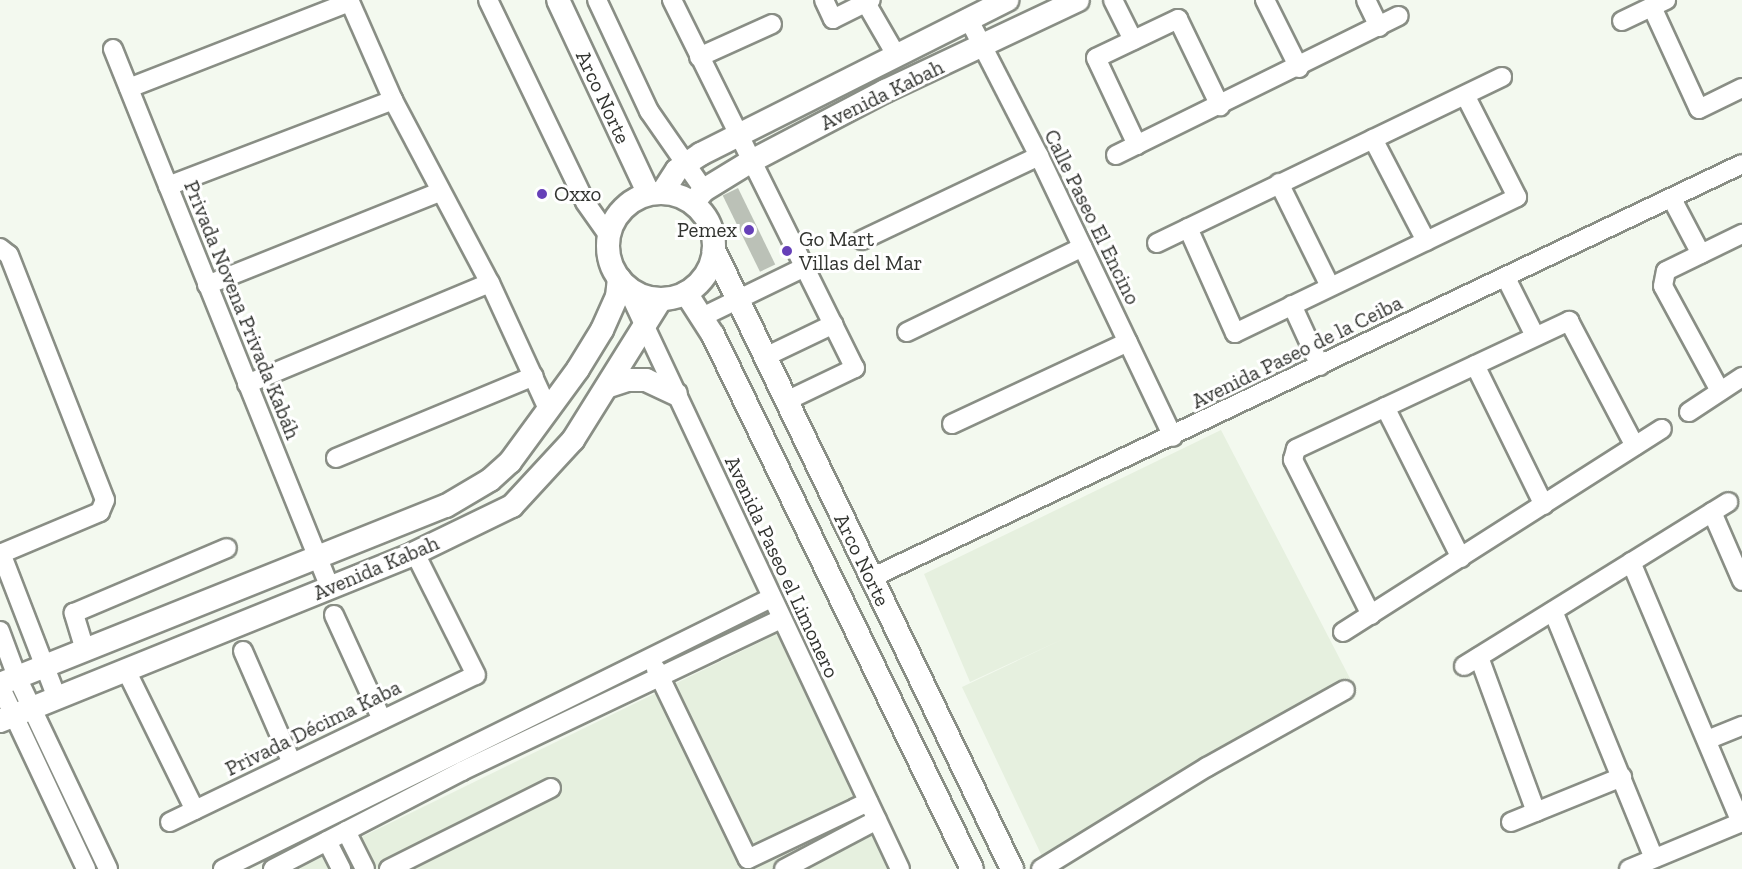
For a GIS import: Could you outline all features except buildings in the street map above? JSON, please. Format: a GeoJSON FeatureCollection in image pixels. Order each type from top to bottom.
{"type":"FeatureCollection","features":[{"type":"Feature","properties":{"kind":"main road","name":"Arco Norte"},"geometry":{"type":"LineString","coordinates":[[558,0],[655,193]]}},
{"type":"Feature","properties":{"kind":"main road","name":"Avenida Kabah"},"geometry":{"type":"LineString","coordinates":[[655,193],[685,164],[739,133],[895,53],[1007,0]]}},
{"type":"Feature","properties":{"kind":"main road","name":"Avenida Kabah"},"geometry":{"type":"LineString","coordinates":[[698,196],[754,161],[885,91],[981,48],[1078,0]]}},
{"type":"Feature","properties":{"kind":"main road"},"geometry":{"type":"LineString","coordinates":[[655,193],[698,196],[707,219],[714,249],[702,279],[686,293],[661,299],[642,295],[622,281],[609,251],[609,236],[623,209],[655,193]]}},
{"type":"Feature","properties":{"kind":"main road","name":"Arco Norte"},"geometry":{"type":"LineString","coordinates":[[714,249],[1012,869]]}},
{"type":"Feature","properties":{"kind":"main road","name":"Avenida Kabah"},"geometry":{"type":"LineString","coordinates":[[6,682],[470,493],[510,462],[549,411],[602,330],[622,281]]}},
{"type":"Feature","properties":{"kind":"main road","name":"Arco Norte"},"geometry":{"type":"LineString","coordinates":[[686,293],[704,316],[972,869]]}},
{"type":"Feature","properties":{"kind":"main road","name":"Avenida Kabah"},"geometry":{"type":"LineString","coordinates":[[15,715],[416,553],[486,522],[518,502],[573,440],[609,386],[661,299]]}},
{"type":"Feature","properties":{"kind":"main road"},"geometry":{"type":"LineString","coordinates":[[609,386],[628,380],[646,380],[676,394]]}},
{"type":"Feature","properties":{"kind":"street"},"geometry":{"type":"LineString","coordinates":[[488,0],[585,202],[609,236]]}},
{"type":"Feature","properties":{"kind":"street"},"geometry":{"type":"LineString","coordinates":[[597,0],[649,111],[685,164],[698,196]]}},
{"type":"Feature","properties":{"kind":"street"},"geometry":{"type":"LineString","coordinates":[[672,0],[807,266],[855,368],[786,401]]}},
{"type":"Feature","properties":{"kind":"street"},"geometry":{"type":"LineString","coordinates":[[824,0],[833,19],[868,2],[895,53]]}},
{"type":"Feature","properties":{"kind":"street"},"geometry":{"type":"LineString","coordinates":[[1113,0],[1133,40]]}},
{"type":"Feature","properties":{"kind":"street"},"geometry":{"type":"LineString","coordinates":[[1265,0],[1299,68]]}},
{"type":"Feature","properties":{"kind":"street"},"geometry":{"type":"LineString","coordinates":[[1366,0],[1379,27]]}},
{"type":"Feature","properties":{"kind":"street"},"geometry":{"type":"LineString","coordinates":[[129,88],[350,2],[393,100],[490,283],[549,411]]}},
{"type":"Feature","properties":{"kind":"street"},"geometry":{"type":"LineString","coordinates":[[1622,21],[1659,4],[1699,109],[1740,93]]}},
{"type":"Feature","properties":{"kind":"street"},"geometry":{"type":"LineString","coordinates":[[1116,155],[1299,68],[1399,16]]}},
{"type":"Feature","properties":{"kind":"street","name":"Calle Paseo El Encino"},"geometry":{"type":"LineString","coordinates":[[968,18],[981,48],[1039,156],[1173,437]]}},
{"type":"Feature","properties":{"kind":"street"},"geometry":{"type":"LineString","coordinates":[[1137,145],[1096,58],[1133,40],[1178,19],[1220,106]]}},
{"type":"Feature","properties":{"kind":"street"},"geometry":{"type":"LineString","coordinates":[[699,57],[772,24]]}},
{"type":"Feature","properties":{"kind":"street","name":"Privada Novena Privada Kabáh"},"geometry":{"type":"LineString","coordinates":[[113,49],[330,588]]}},
{"type":"Feature","properties":{"kind":"street"},"geometry":{"type":"LineString","coordinates":[[1157,243],[1502,77]]}},
{"type":"Feature","properties":{"kind":"street"},"geometry":{"type":"LineString","coordinates":[[1188,228],[1235,333],[1517,197],[1465,95]]}},
{"type":"Feature","properties":{"kind":"street"},"geometry":{"type":"LineString","coordinates":[[168,186],[393,100]]}},
{"type":"Feature","properties":{"kind":"street"},"geometry":{"type":"LineString","coordinates":[[1373,140],[1426,241]]}},
{"type":"Feature","properties":{"kind":"street"},"geometry":{"type":"LineString","coordinates":[[862,240],[1039,156]]}},
{"type":"Feature","properties":{"kind":"street","name":"Avenida Paseo de la Ceiba"},"geometry":{"type":"LineString","coordinates":[[871,578],[1173,437],[1742,164]]}},
{"type":"Feature","properties":{"kind":"street"},"geometry":{"type":"LineString","coordinates":[[1279,183],[1329,286]]}},
{"type":"Feature","properties":{"kind":"street"},"geometry":{"type":"LineString","coordinates":[[207,285],[440,192]]}},
{"type":"Feature","properties":{"kind":"street"},"geometry":{"type":"LineString","coordinates":[[1672,199],[1701,254]]}},
{"type":"Feature","properties":{"kind":"street"},"geometry":{"type":"LineString","coordinates":[[1720,391],[1663,286],[1666,271],[1742,234]]}},
{"type":"Feature","properties":{"kind":"street"},"geometry":{"type":"LineString","coordinates":[[907,332],[1083,247]]}},
{"type":"Feature","properties":{"kind":"street"},"geometry":{"type":"LineString","coordinates":[[0,248],[9,255],[105,500],[100,512],[1,554],[57,698]]}},
{"type":"Feature","properties":{"kind":"street"},"geometry":{"type":"LineString","coordinates":[[704,316],[807,266]]}},
{"type":"Feature","properties":{"kind":"street"},"geometry":{"type":"LineString","coordinates":[[1506,278],[1535,336]]}},
{"type":"Feature","properties":{"kind":"street","name":"Avenida Paseo el Limonero"},"geometry":{"type":"LineString","coordinates":[[622,281],[900,869]]}},
{"type":"Feature","properties":{"kind":"street"},"geometry":{"type":"LineString","coordinates":[[247,384],[490,283]]}},
{"type":"Feature","properties":{"kind":"street"},"geometry":{"type":"LineString","coordinates":[[1292,305],[1320,366]]}},
{"type":"Feature","properties":{"kind":"street"},"geometry":{"type":"LineString","coordinates":[[1371,615],[1293,460],[1296,449],[1569,321],[1635,446]]}},
{"type":"Feature","properties":{"kind":"street"},"geometry":{"type":"LineString","coordinates":[[765,357],[834,324]]}},
{"type":"Feature","properties":{"kind":"street"},"geometry":{"type":"LineString","coordinates":[[952,424],[1128,342]]}},
{"type":"Feature","properties":{"kind":"street"},"geometry":{"type":"LineString","coordinates":[[1475,364],[1544,505]]}},
{"type":"Feature","properties":{"kind":"street"},"geometry":{"type":"LineString","coordinates":[[336,458],[534,376]]}},
{"type":"Feature","properties":{"kind":"street"},"geometry":{"type":"LineString","coordinates":[[1689,412],[1742,377]]}},
{"type":"Feature","properties":{"kind":"street"},"geometry":{"type":"LineString","coordinates":[[1384,407],[1461,558]]}},
{"type":"Feature","properties":{"kind":"street"},"geometry":{"type":"LineString","coordinates":[[1343,632],[1662,429]]}},
{"type":"Feature","properties":{"kind":"street"},"geometry":{"type":"LineString","coordinates":[[1536,812],[1472,661],[1728,502]]}},
{"type":"Feature","properties":{"kind":"street"},"geometry":{"type":"LineString","coordinates":[[1712,512],[1742,581]]}},
{"type":"Feature","properties":{"kind":"street"},"geometry":{"type":"LineString","coordinates":[[85,650],[74,613],[227,548]]}},
{"type":"Feature","properties":{"kind":"street","name":"Privada Décima Kaba"},"geometry":{"type":"LineString","coordinates":[[170,822],[476,675],[416,553]]}},
{"type":"Feature","properties":{"kind":"street"},"geometry":{"type":"LineString","coordinates":[[1629,869],[1742,823],[1631,562]]}},
{"type":"Feature","properties":{"kind":"street"},"geometry":{"type":"LineString","coordinates":[[273,869],[346,831],[459,763],[651,658],[771,598]]}},
{"type":"Feature","properties":{"kind":"street"},"geometry":{"type":"LineString","coordinates":[[1553,611],[1654,858]]}},
{"type":"Feature","properties":{"kind":"street"},"geometry":{"type":"LineString","coordinates":[[334,615],[382,720]]}},
{"type":"Feature","properties":{"kind":"street"},"geometry":{"type":"LineString","coordinates":[[223,869],[459,763],[660,679],[781,619]]}},
{"type":"Feature","properties":{"kind":"street"},"geometry":{"type":"LineString","coordinates":[[0,631],[6,682],[15,715],[86,869]]}},
{"type":"Feature","properties":{"kind":"street"},"geometry":{"type":"LineString","coordinates":[[243,651],[292,763]]}},
{"type":"Feature","properties":{"kind":"street"},"geometry":{"type":"LineString","coordinates":[[651,658],[748,859],[868,802]]}},
{"type":"Feature","properties":{"kind":"street"},"geometry":{"type":"LineString","coordinates":[[126,670],[195,810]]}},
{"type":"Feature","properties":{"kind":"street"},"geometry":{"type":"LineString","coordinates":[[1041,869],[1196,773],[1345,690]]}},
{"type":"Feature","properties":{"kind":"street"},"geometry":{"type":"LineString","coordinates":[[15,715],[108,869]]}},
{"type":"Feature","properties":{"kind":"street"},"geometry":{"type":"LineString","coordinates":[[1707,740],[1742,726]]}},
{"type":"Feature","properties":{"kind":"street"},"geometry":{"type":"LineString","coordinates":[[1511,822],[1622,777]]}},
{"type":"Feature","properties":{"kind":"street"},"geometry":{"type":"LineString","coordinates":[[389,869],[551,788]]}},
{"type":"Feature","properties":{"kind":"street"},"geometry":{"type":"LineString","coordinates":[[784,869],[877,820]]}},
{"type":"Feature","properties":{"kind":"street"},"geometry":{"type":"LineString","coordinates":[[346,831],[365,869]]}},
{"type":"Feature","properties":{"kind":"street"},"geometry":{"type":"LineString","coordinates":[[327,841],[341,869]]}},
{"type":"Feature","properties":{"kind":"shaded area"},"geometry":{"type":"Polygon","coordinates":[[[1221,430],[1356,690],[1048,869],[962,687],[1063,639],[970,682],[924,574],[1221,430]]]}},
{"type":"Feature","properties":{"kind":"shaded area"},"geometry":{"type":"Polygon","coordinates":[[[777,634],[888,869],[296,869],[777,634]]]}},
{"type":"Feature","properties":{"kind":"place","name":"Oxxo"},"geometry":{"type":"Point","coordinates":[542,194]}},
{"type":"Feature","properties":{"kind":"place","name":"Pemex"},"geometry":{"type":"Point","coordinates":[749,230]}},
{"type":"Feature","properties":{"kind":"place","name":"Go Mart Villas del Mar"},"geometry":{"type":"Point","coordinates":[787,251]}}]}
